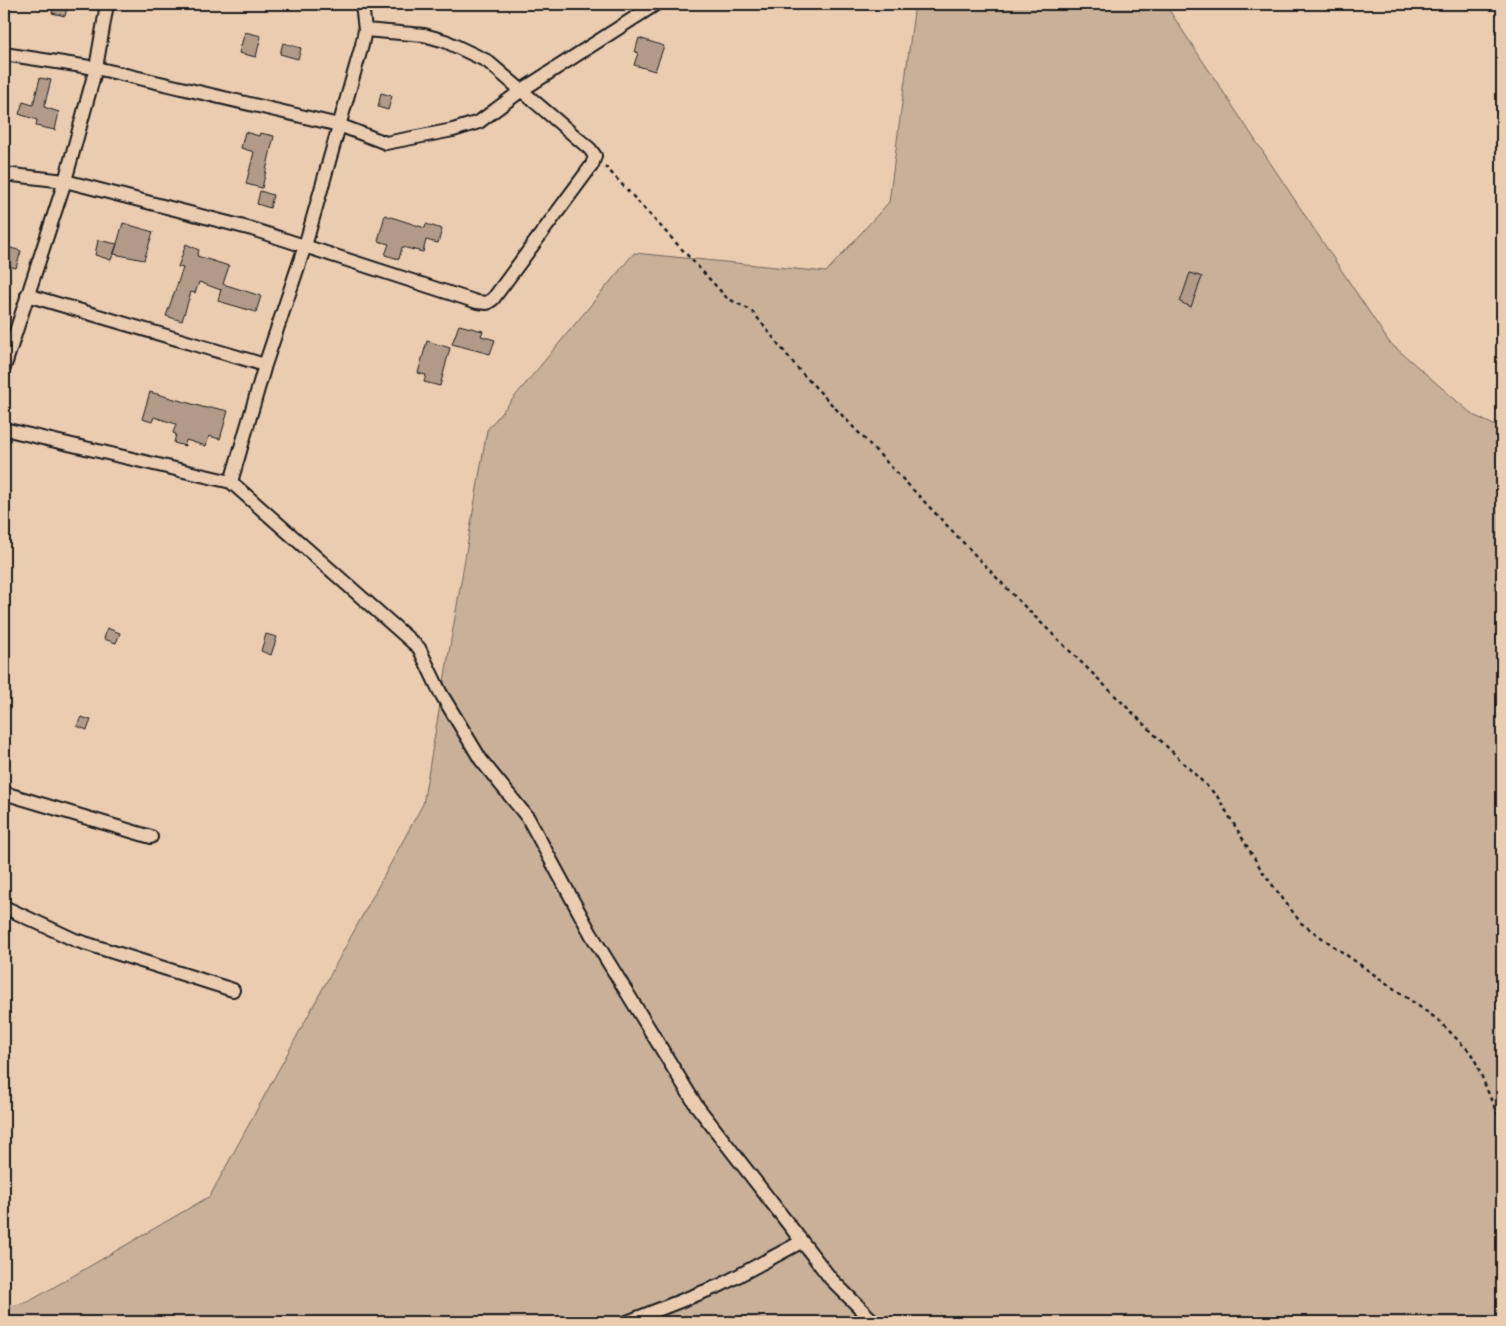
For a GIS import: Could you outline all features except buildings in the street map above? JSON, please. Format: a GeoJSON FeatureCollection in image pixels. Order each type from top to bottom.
{"type":"FeatureCollection","features":[{"type":"Feature","properties":{"kind":"street"},"geometry":{"type":"LineString","coordinates":[[4,368],[65,182],[96,68],[107,4]]}},
{"type":"Feature","properties":{"kind":"street"},"geometry":{"type":"LineString","coordinates":[[231,482],[265,365],[305,246],[362,45],[364,30],[362,4]]}},
{"type":"Feature","properties":{"kind":"street"},"geometry":{"type":"LineString","coordinates":[[4,54],[96,68],[338,125],[386,143],[454,130],[479,122],[522,90],[656,4]]}},
{"type":"Feature","properties":{"kind":"street"},"geometry":{"type":"LineString","coordinates":[[4,174],[65,182],[252,229],[477,302],[487,303],[493,299],[592,165],[595,156],[487,61],[445,41],[424,35],[364,30]]}},
{"type":"Feature","properties":{"kind":"street"},"geometry":{"type":"LineString","coordinates":[[27,295],[265,365]]}},
{"type":"Feature","properties":{"kind":"street"},"geometry":{"type":"LineString","coordinates":[[4,429],[231,482],[418,648],[440,692],[481,760],[528,818],[591,934],[696,1105],[831,1279],[874,1322]]}},
{"type":"Feature","properties":{"kind":"street"},"geometry":{"type":"LineString","coordinates":[[4,793],[151,838]]}},
{"type":"Feature","properties":{"kind":"street"},"geometry":{"type":"LineString","coordinates":[[4,907],[75,940],[233,990]]}},
{"type":"Feature","properties":{"kind":"street"},"geometry":{"type":"LineString","coordinates":[[627,1322],[721,1284],[801,1242]]}},
{"type":"Feature","properties":{"kind":"path"},"geometry":{"type":"LineString","coordinates":[[595,156],[727,298],[752,311],[799,370],[1016,599],[1217,796],[1262,870],[1301,922],[1437,1019],[1473,1055],[1502,1122]]}},
{"type":"Feature","properties":{"kind":"shaded area"},"geometry":{"type":"Polygon","coordinates":[[[915,4],[1165,4],[1389,342],[1473,415],[1502,429],[1502,1322],[4,1322],[4,1308],[30,1301],[210,1196],[423,804],[487,430],[634,253],[826,272],[889,202],[915,4]]]}}]}
